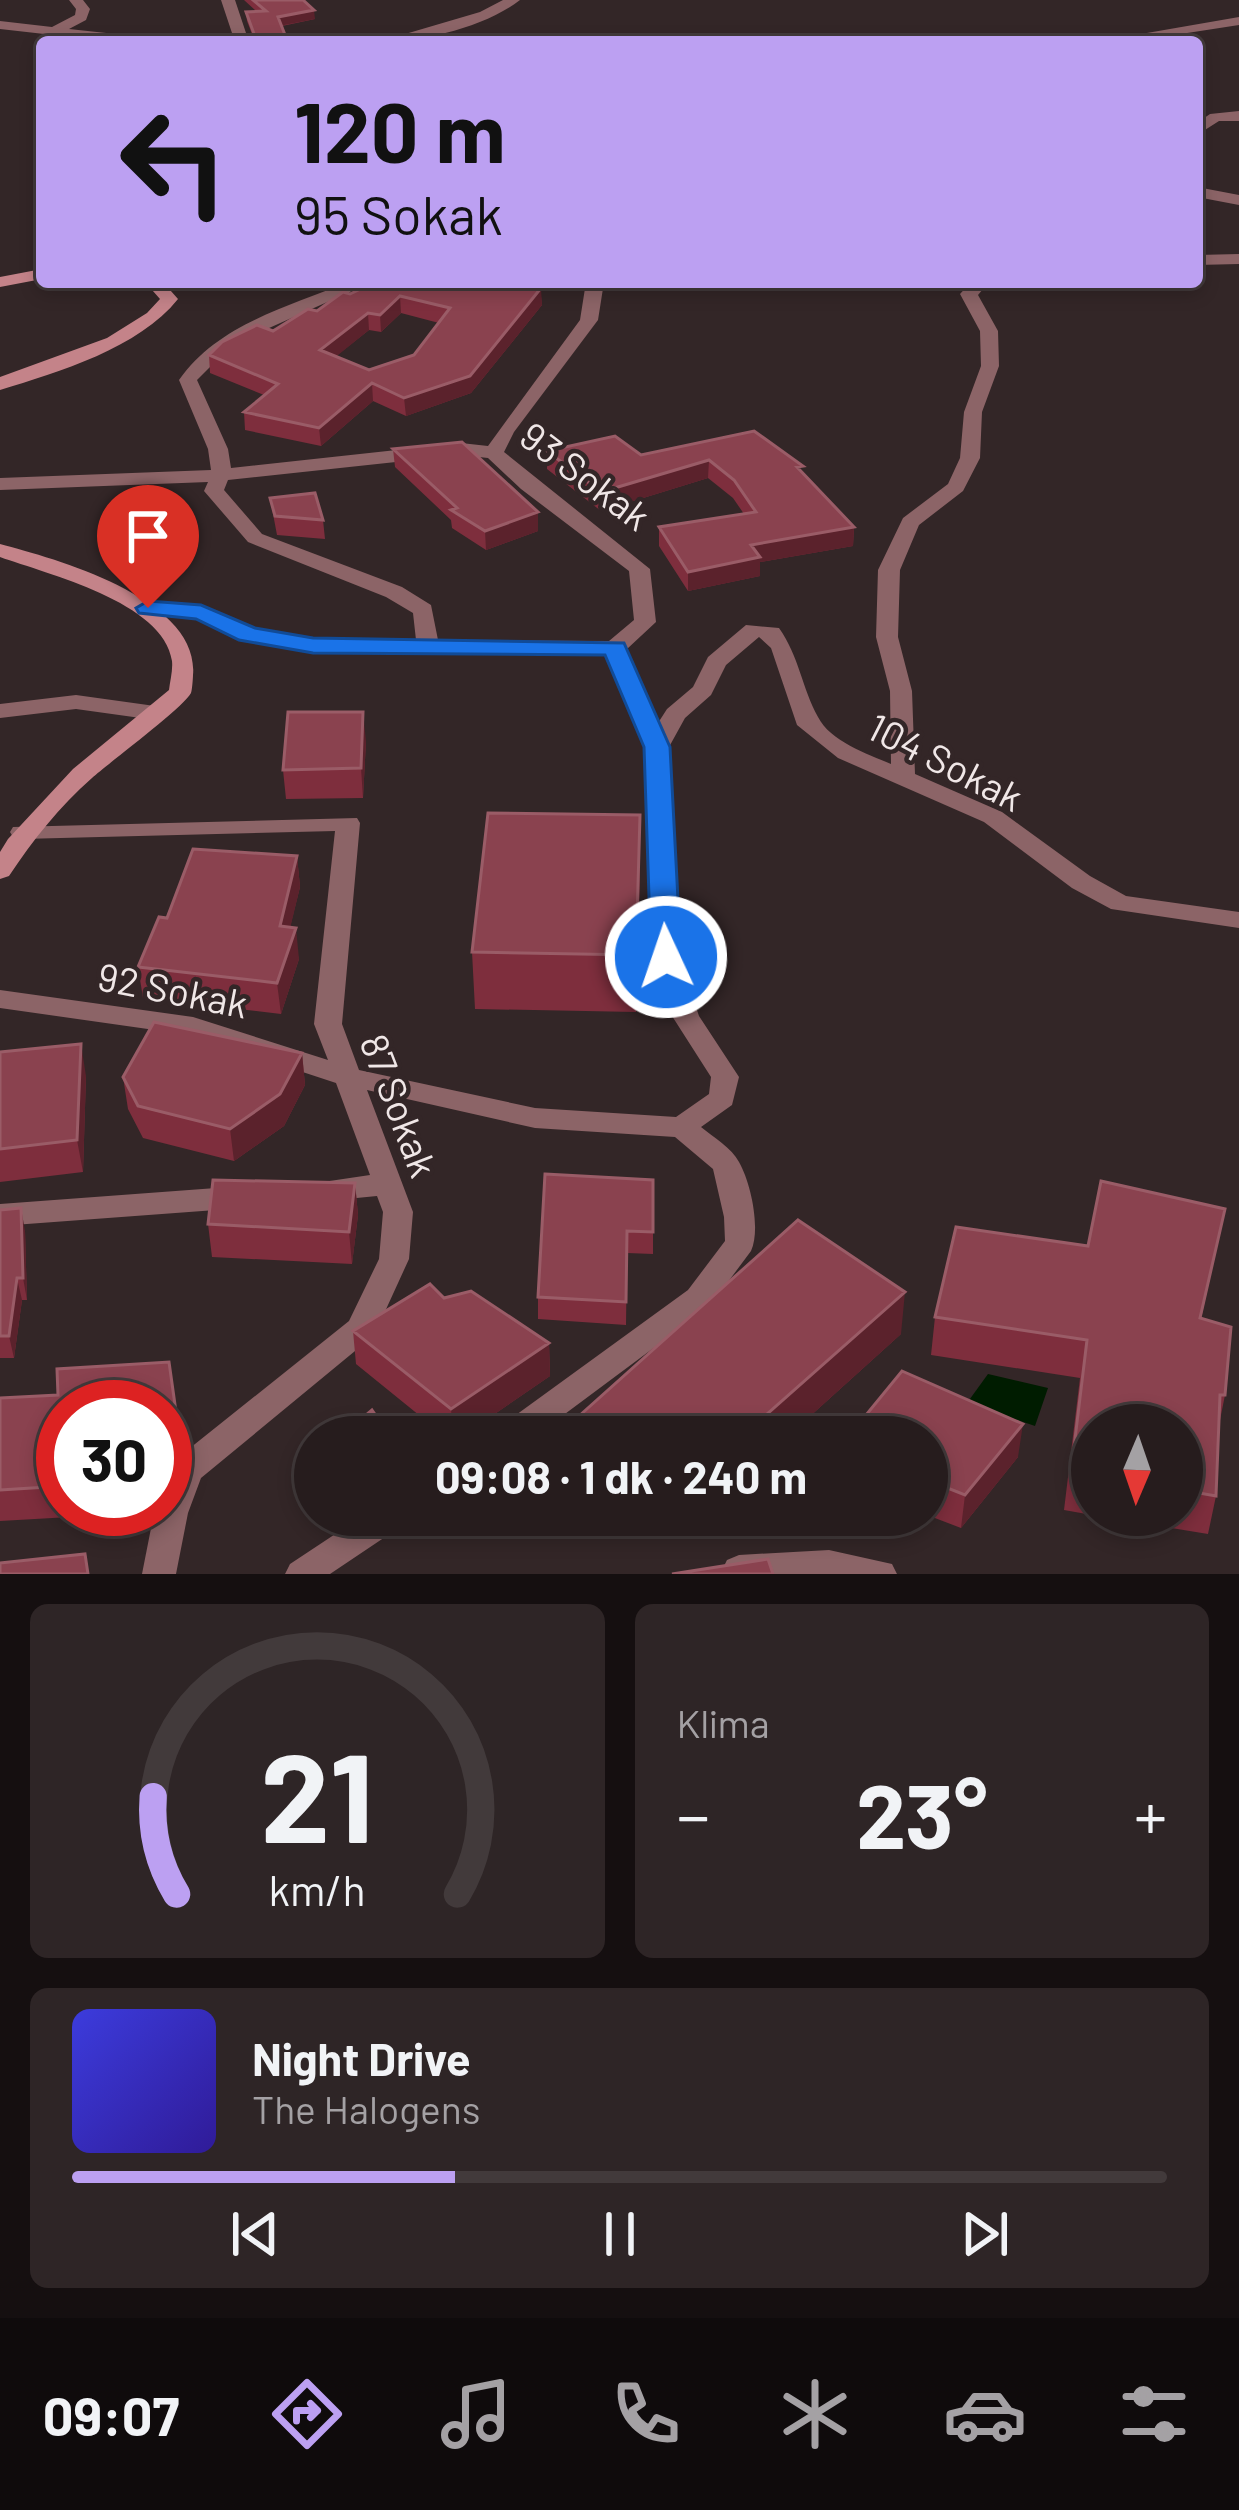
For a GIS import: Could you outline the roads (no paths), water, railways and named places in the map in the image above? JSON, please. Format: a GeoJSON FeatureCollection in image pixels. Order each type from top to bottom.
{"type":"FeatureCollection","features":[{"type":"Feature","properties":{"kind":"main road"},"geometry":{"type":"LineString","coordinates":[[2,280],[36,275]]}},
{"type":"Feature","properties":{"kind":"main road"},"geometry":{"type":"LineString","coordinates":[[0,384],[97,350],[135,328],[169,299],[159,288]]}},
{"type":"Feature","properties":{"kind":"main road"},"geometry":{"type":"LineString","coordinates":[[0,550],[148,608],[185,655],[180,692],[22,832],[0,871]]}},
{"type":"Feature","properties":{"kind":"street"},"geometry":{"type":"LineString","coordinates":[[56,30],[81,17],[83,9],[76,0]]}},
{"type":"Feature","properties":{"kind":"street"},"geometry":{"type":"LineString","coordinates":[[228,0],[240,36]]}},
{"type":"Feature","properties":{"kind":"street"},"geometry":{"type":"LineString","coordinates":[[407,36],[485,15],[512,0]]}},
{"type":"Feature","properties":{"kind":"street"},"geometry":{"type":"LineString","coordinates":[[1141,36],[1239,21]]}},
{"type":"Feature","properties":{"kind":"street"},"geometry":{"type":"LineString","coordinates":[[0,25],[104,36]]}},
{"type":"Feature","properties":{"kind":"street"},"geometry":{"type":"LineString","coordinates":[[1203,125],[1214,117],[1239,116]]}},
{"type":"Feature","properties":{"kind":"street"},"geometry":{"type":"LineString","coordinates":[[1203,193],[1239,200]]}},
{"type":"Feature","properties":{"kind":"street"},"geometry":{"type":"LineString","coordinates":[[1203,260],[1239,260]]}},
{"type":"Feature","properties":{"kind":"street"},"geometry":{"type":"LineString","coordinates":[[350,288],[246,332],[195,366],[188,380],[190,394],[220,450],[223,476],[214,491],[255,538],[394,592],[423,610],[428,648]]}},
{"type":"Feature","properties":{"kind":"street"},"geometry":{"type":"LineString","coordinates":[[494,453],[505,431],[589,320],[594,288]]}},
{"type":"Feature","properties":{"kind":"street"},"geometry":{"type":"LineString","coordinates":[[903,779],[901,691],[887,637],[889,570],[910,523],[956,487],[970,458],[973,412],[990,366],[988,331],[969,294],[974,288]]}},
{"type":"Feature","properties":{"kind":"street","name":"93 Sokak"},"geometry":{"type":"LineString","coordinates":[[0,484],[223,476],[460,449],[494,453],[519,480],[606,539],[639,569],[645,622],[615,648]]}},
{"type":"Feature","properties":{"kind":"street"},"geometry":{"type":"LineString","coordinates":[[148,608],[201,612],[248,634],[313,646],[615,648],[657,747],[666,957],[686,1016],[725,1077],[722,1098],[682,1127],[726,1164],[740,1243],[699,1298],[539,1416]]}},
{"type":"Feature","properties":{"kind":"street","name":"104 Sokak"},"geometry":{"type":"LineString","coordinates":[[657,747],[675,714],[703,690],[716,662],[754,630],[770,633],[782,648],[809,725],[846,753],[993,817],[1081,882],[1120,903],[1239,920]]}},
{"type":"Feature","properties":{"kind":"street"},"geometry":{"type":"LineString","coordinates":[[0,711],[76,702],[155,713]]}},
{"type":"Feature","properties":{"kind":"street","name":"87 Sokak"},"geometry":{"type":"LineString","coordinates":[[22,832],[348,824],[328,1024],[398,1212],[394,1259],[361,1329],[187,1469],[171,1513],[159,1574]]}},
{"type":"Feature","properties":{"kind":"street","name":"92 Sokak"},"geometry":{"type":"LineString","coordinates":[[0,998],[193,1026],[345,1076],[535,1118],[682,1127]]}},
{"type":"Feature","properties":{"kind":"street"},"geometry":{"type":"LineString","coordinates":[[0,1215],[389,1184]]}},
{"type":"Feature","properties":{"kind":"street"},"geometry":{"type":"LineString","coordinates":[[302,1574],[359,1536]]}},
{"type":"Feature","properties":{"kind":"street"},"geometry":{"type":"LineString","coordinates":[[694,1573],[830,1564],[880,1574]]}}]}
